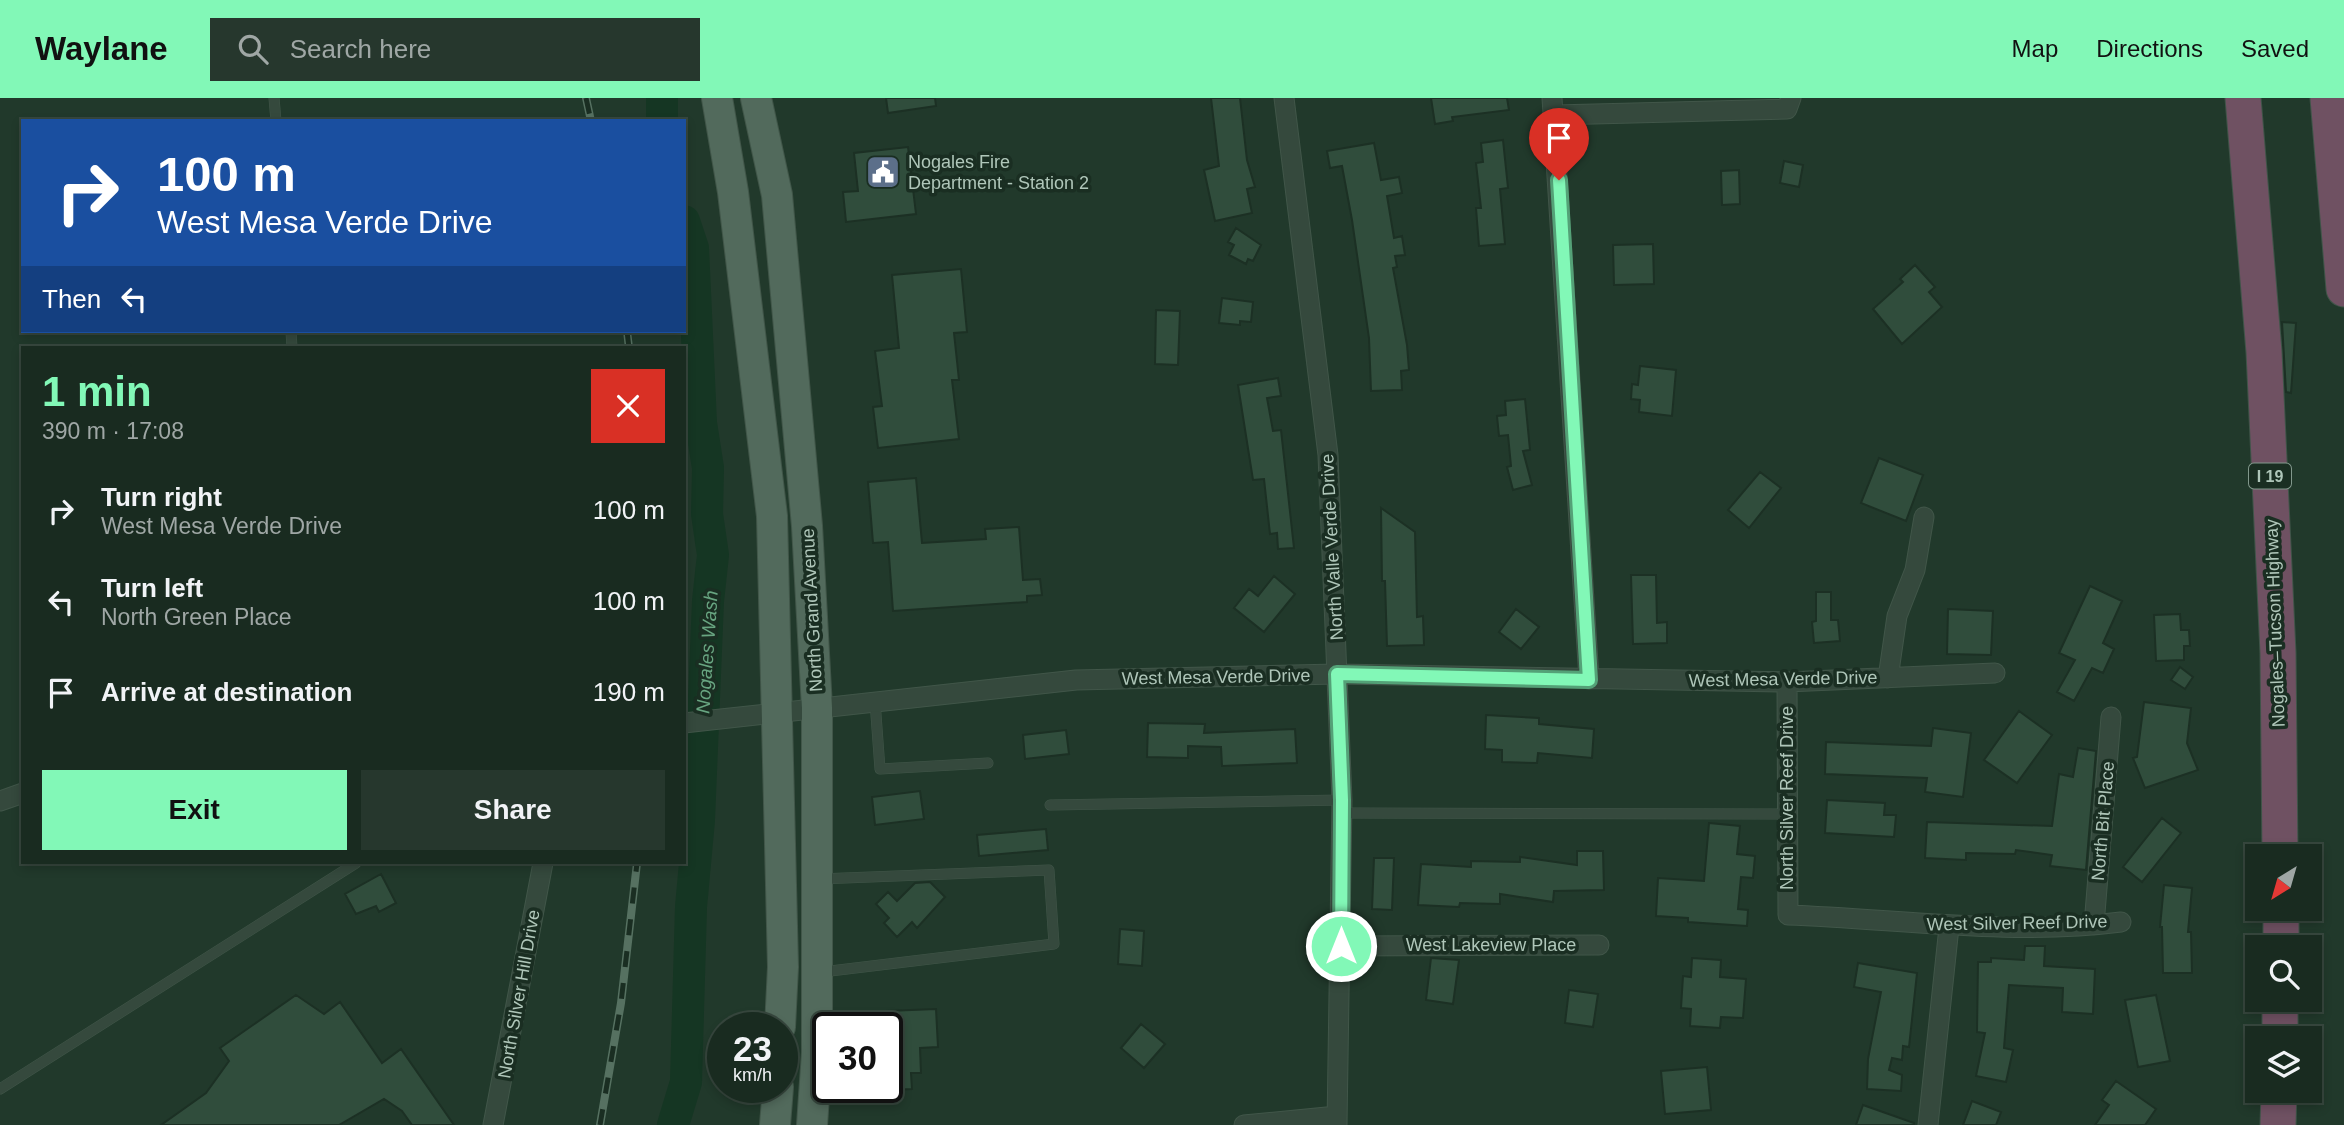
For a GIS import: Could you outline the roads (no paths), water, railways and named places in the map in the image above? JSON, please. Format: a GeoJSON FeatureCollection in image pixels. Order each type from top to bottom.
{"type":"FeatureCollection","features":[{"type":"Feature","properties":{"kind":"highway","name":"Nogales–Tucson Highway"},"geometry":{"type":"LineString","coordinates":[[2243,98],[2264,366],[2278,653],[2280,844]]}},
{"type":"Feature","properties":{"kind":"highway"},"geometry":{"type":"LineString","coordinates":[[2328,98],[2344,289]]}},
{"type":"Feature","properties":{"kind":"highway"},"geometry":{"type":"LineString","coordinates":[[2278,1125],[2279,1103]]}},
{"type":"Feature","properties":{"kind":"main road","name":"North Grand Avenue"},"geometry":{"type":"LineString","coordinates":[[717,98],[733,192],[772,516],[783,967],[781,1012]]}},
{"type":"Feature","properties":{"kind":"main road","name":"North Grand Avenue"},"geometry":{"type":"LineString","coordinates":[[757,98],[777,195],[807,526],[817,708],[818,972],[812,1125]]}},
{"type":"Feature","properties":{"kind":"main road"},"geometry":{"type":"LineString","coordinates":[[775,1125],[777,1103]]}},
{"type":"Feature","properties":{"kind":"street","name":"North Valle Verde Drive"},"geometry":{"type":"LineString","coordinates":[[1284,98],[1328,455],[1342,806],[1337,1121]]}},
{"type":"Feature","properties":{"kind":"street"},"geometry":{"type":"LineString","coordinates":[[1589,680],[1554,106],[1789,104]]}},
{"type":"Feature","properties":{"kind":"street"},"geometry":{"type":"LineString","coordinates":[[1888,678],[1897,616],[1915,570],[1924,517]]}},
{"type":"Feature","properties":{"kind":"street","name":"West Mesa Verde Drive"},"geometry":{"type":"LineString","coordinates":[[686,723],[1076,680],[1337,674],[1787,682],[1995,673]]}},
{"type":"Feature","properties":{"kind":"street","name":"North Silver Reef Drive"},"geometry":{"type":"LineString","coordinates":[[1787,682],[1788,915]]}},
{"type":"Feature","properties":{"kind":"street","name":"North Bit Place"},"geometry":{"type":"LineString","coordinates":[[2094,925],[2111,717]]}},
{"type":"Feature","properties":{"kind":"street"},"geometry":{"type":"LineString","coordinates":[[0,801],[21,794]]}},
{"type":"Feature","properties":{"kind":"street","name":"North Silver Hill Drive"},"geometry":{"type":"LineString","coordinates":[[493,1125],[543,864]]}},
{"type":"Feature","properties":{"kind":"street","name":"West Silver Reef Drive"},"geometry":{"type":"LineString","coordinates":[[1788,915],[1949,927],[2094,925],[2121,922]]}},
{"type":"Feature","properties":{"kind":"street"},"geometry":{"type":"LineString","coordinates":[[1928,1125],[1949,927]]}},
{"type":"Feature","properties":{"kind":"street","name":"West Lakeview Place"},"geometry":{"type":"LineString","coordinates":[[1341,946],[1599,945]]}},
{"type":"Feature","properties":{"kind":"street"},"geometry":{"type":"LineString","coordinates":[[1244,1125],[1337,1121]]}},
{"type":"Feature","properties":{"kind":"lane"},"geometry":{"type":"LineString","coordinates":[[274,98],[276,119]]}},
{"type":"Feature","properties":{"kind":"lane"},"geometry":{"type":"LineString","coordinates":[[875,701],[880,769],[988,764]]}},
{"type":"Feature","properties":{"kind":"lane"},"geometry":{"type":"LineString","coordinates":[[1050,805],[1342,806],[1787,814]]}},
{"type":"Feature","properties":{"kind":"lane"},"geometry":{"type":"LineString","coordinates":[[0,1089],[354,864]]}},
{"type":"Feature","properties":{"kind":"lane"},"geometry":{"type":"LineString","coordinates":[[818,972],[1054,944],[1049,870],[819,878]]}},
{"type":"Feature","properties":{"kind":"waterway","name":"Nogales Wash"},"geometry":{"type":"LineString","coordinates":[[662,98],[662,119]]}},
{"type":"Feature","properties":{"kind":"waterway","name":"Nogales Wash"},"geometry":{"type":"LineString","coordinates":[[673,1125],[686,1082],[691,907],[699,820],[708,601],[713,555],[707,514],[708,468],[701,423],[693,248],[686,227]]}},
{"type":"Feature","properties":{"kind":"railway"},"geometry":{"type":"LineString","coordinates":[[586,98],[591,119]]}},
{"type":"Feature","properties":{"kind":"railway"},"geometry":{"type":"LineString","coordinates":[[627,333],[629,346]]}},
{"type":"Feature","properties":{"kind":"railway"},"geometry":{"type":"LineString","coordinates":[[600,1125],[621,1003],[637,864]]}},
{"type":"Feature","properties":{"kind":"place","name":"Nogales Fire Department - Station 2"},"geometry":{"type":"Point","coordinates":[883,172]}}]}
